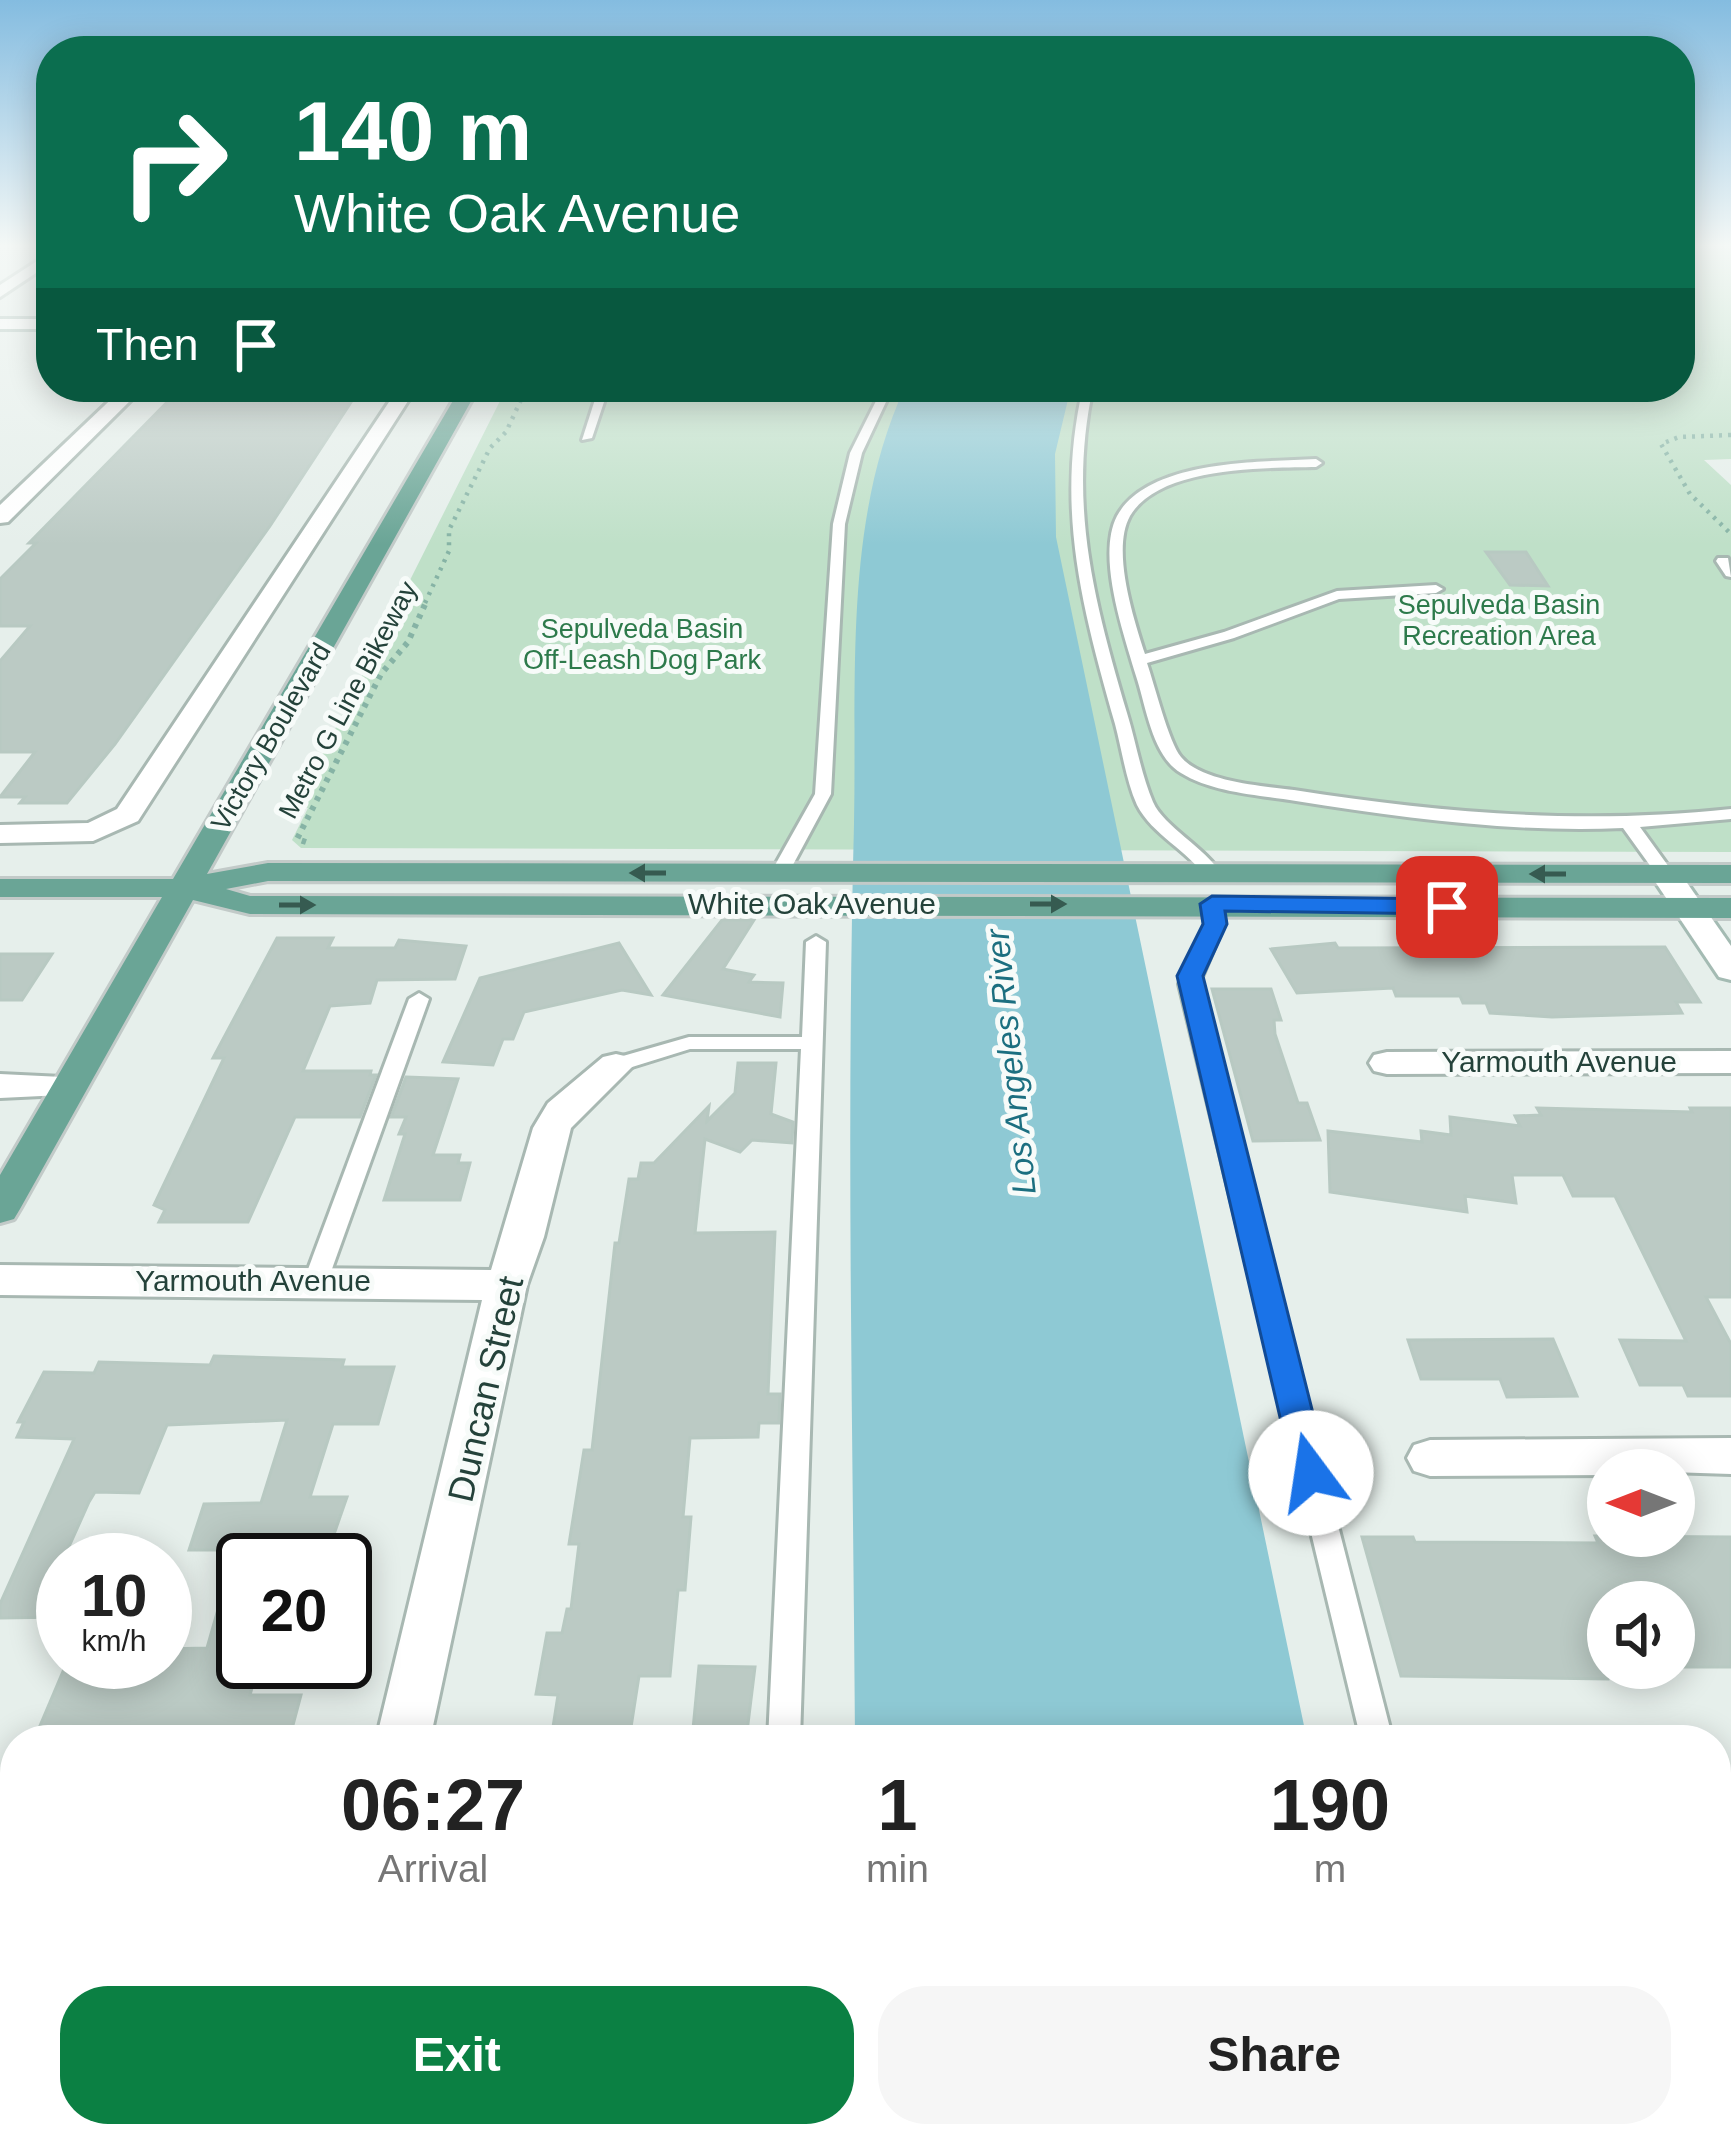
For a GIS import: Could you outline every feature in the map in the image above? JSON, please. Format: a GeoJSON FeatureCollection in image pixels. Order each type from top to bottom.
{"type":"FeatureCollection","features":[{"type":"Feature","properties":{"kind":"main road","name":"Victory Boulevard"},"geometry":{"type":"LineString","coordinates":[[0,1209],[461,402]]}},
{"type":"Feature","properties":{"kind":"main road","name":"White Oak Avenue"},"geometry":{"type":"LineString","coordinates":[[1196,889],[1731,874]]}},
{"type":"Feature","properties":{"kind":"main road","name":"White Oak Avenue"},"geometry":{"type":"LineString","coordinates":[[0,888],[182,888],[250,905],[797,884],[1196,889],[1731,908]]}},
{"type":"Feature","properties":{"kind":"street"},"geometry":{"type":"LineString","coordinates":[[0,517],[119,402]]}},
{"type":"Feature","properties":{"kind":"street"},"geometry":{"type":"LineString","coordinates":[[0,834],[108,828],[128,815],[398,402]]}},
{"type":"Feature","properties":{"kind":"street"},"geometry":{"type":"LineString","coordinates":[[1665,874],[1731,970]]}},
{"type":"Feature","properties":{"kind":"street","name":"Yarmouth Avenue"},"geometry":{"type":"LineString","coordinates":[[1387,1063],[1731,1061]]}},
{"type":"Feature","properties":{"kind":"street","name":"Duncan Street"},"geometry":{"type":"LineString","coordinates":[[406,1725],[506,1285],[524,1237],[552,1128],[561,1111],[616,1065]]}},
{"type":"Feature","properties":{"kind":"street"},"geometry":{"type":"LineString","coordinates":[[0,1086],[70,1086]]}},
{"type":"Feature","properties":{"kind":"street","name":"Yarmouth Avenue"},"geometry":{"type":"LineString","coordinates":[[0,1280],[506,1285]]}},
{"type":"Feature","properties":{"kind":"street"},"geometry":{"type":"LineString","coordinates":[[1430,1458],[1731,1456]]}},
{"type":"Feature","properties":{"kind":"lane"},"geometry":{"type":"LineString","coordinates":[[586,438],[599,402]]}},
{"type":"Feature","properties":{"kind":"lane"},"geometry":{"type":"LineString","coordinates":[[797,884],[823,794],[839,524],[856,453],[881,402]]}},
{"type":"Feature","properties":{"kind":"lane"},"geometry":{"type":"LineString","coordinates":[[1085,402],[1074,457],[1080,554],[1145,804],[1157,820],[1204,856],[1196,889],[1215,924],[1189,984],[1373,1725]]}},
{"type":"Feature","properties":{"kind":"lane"},"geometry":{"type":"LineString","coordinates":[[1316,463],[1233,467],[1192,475],[1146,492],[1123,515],[1113,550],[1171,757],[1188,771],[1221,783],[1449,815],[1630,825],[1731,814]]}},
{"type":"Feature","properties":{"kind":"lane"},"geometry":{"type":"LineString","coordinates":[[1141,660],[1229,635],[1337,595],[1436,589]]}},
{"type":"Feature","properties":{"kind":"lane"},"geometry":{"type":"LineString","coordinates":[[1630,825],[1665,874]]}},
{"type":"Feature","properties":{"kind":"lane"},"geometry":{"type":"LineString","coordinates":[[785,1725],[816,942]]}},
{"type":"Feature","properties":{"kind":"lane"},"geometry":{"type":"LineString","coordinates":[[316,1280],[419,999]]}},
{"type":"Feature","properties":{"kind":"lane"},"geometry":{"type":"LineString","coordinates":[[616,1065],[688,1043],[810,1043]]}},
{"type":"Feature","properties":{"kind":"path","name":"Metro G Line Bikeway"},"geometry":{"type":"LineString","coordinates":[[297,842],[381,674],[407,641],[449,551],[449,530],[519,402]]}},
{"type":"Feature","properties":{"kind":"path"},"geometry":{"type":"LineString","coordinates":[[1731,435],[1679,437],[1661,444],[1683,484],[1731,534]]}},
{"type":"Feature","properties":{"kind":"green space","name":"Sepulveda Basin Recreation Area"},"geometry":{"type":"Polygon","coordinates":[[[1695,345],[1731,345],[1731,459],[1704,460],[1731,485],[1731,852],[301,848],[292,840],[308,808],[296,807],[499,402],[1695,402],[1695,345]]]}},
{"type":"Feature","properties":{"kind":"water","name":"Los Angeles River"},"geometry":{"type":"Polygon","coordinates":[[[899,402],[1067,402],[1055,454],[1056,537],[1304,1725],[855,1725],[850,1167],[855,658],[862,546],[885,438],[899,402]]]}},
{"type":"Feature","properties":{"kind":"building"},"geometry":{"type":"Polygon","coordinates":[[[167,402],[351,402],[270,526],[115,744],[67,803],[20,803],[25,797],[0,797],[35,752],[0,752],[0,661],[30,626],[0,626],[0,579],[36,543],[29,543],[167,402]]]}},
{"type":"Feature","properties":{"kind":"building"},"geometry":{"type":"Polygon","coordinates":[[[1486,552],[1526,552],[1548,586],[1510,585],[1486,552]]]}},
{"type":"Feature","properties":{"kind":"building"},"geometry":{"type":"Polygon","coordinates":[[[722,920],[754,920],[723,969],[754,975],[749,982],[783,983],[780,1017],[663,995],[722,920]]]}},
{"type":"Feature","properties":{"kind":"building"},"geometry":{"type":"Polygon","coordinates":[[[277,938],[333,938],[328,948],[395,948],[399,940],[466,946],[455,979],[377,980],[370,1003],[330,1006],[303,1071],[371,1071],[370,1075],[376,1075],[360,1117],[295,1117],[248,1222],[159,1222],[165,1210],[154,1205],[224,1058],[213,1058],[277,938]]]}},
{"type":"Feature","properties":{"kind":"building"},"geometry":{"type":"Polygon","coordinates":[[[619,943],[651,995],[622,990],[524,1012],[513,1039],[503,1039],[493,1065],[443,1062],[480,978],[619,943]]]}},
{"type":"Feature","properties":{"kind":"building"},"geometry":{"type":"Polygon","coordinates":[[[1335,943],[1338,948],[1665,947],[1700,1002],[1676,1002],[1682,1013],[1552,1017],[1490,1013],[1486,1003],[1463,1003],[1460,996],[1396,996],[1393,988],[1297,993],[1271,949],[1335,943]]]}},
{"type":"Feature","properties":{"kind":"building"},"geometry":{"type":"Polygon","coordinates":[[[0,954],[52,954],[22,1000],[0,1000],[0,954]]]}},
{"type":"Feature","properties":{"kind":"building"},"geometry":{"type":"Polygon","coordinates":[[[1212,989],[1271,989],[1281,1020],[1274,1020],[1275,1034],[1298,1103],[1307,1103],[1320,1140],[1253,1141],[1212,989]]]}},
{"type":"Feature","properties":{"kind":"building"},"geometry":{"type":"Polygon","coordinates":[[[738,1063],[776,1063],[771,1114],[793,1122],[792,1143],[752,1140],[740,1152],[705,1139],[695,1233],[775,1232],[768,1394],[780,1394],[779,1423],[759,1423],[758,1437],[690,1438],[683,1517],[691,1517],[685,1590],[678,1590],[670,1676],[639,1676],[631,1725],[553,1725],[558,1695],[536,1694],[547,1633],[562,1633],[567,1609],[571,1609],[579,1544],[569,1544],[584,1450],[592,1450],[615,1243],[619,1243],[629,1179],[638,1179],[641,1163],[654,1163],[709,1106],[707,1121],[735,1093],[738,1063]]]}},
{"type":"Feature","properties":{"kind":"building"},"geometry":{"type":"Polygon","coordinates":[[[406,1077],[458,1079],[433,1155],[460,1155],[458,1163],[470,1163],[460,1200],[384,1200],[405,1134],[399,1134],[406,1117],[391,1117],[406,1077]]]}},
{"type":"Feature","properties":{"kind":"building"},"geometry":{"type":"Polygon","coordinates":[[[1537,1108],[1692,1112],[1690,1108],[1731,1108],[1731,1297],[1706,1297],[1731,1344],[1731,1396],[1688,1396],[1683,1385],[1640,1385],[1620,1340],[1686,1341],[1615,1196],[1573,1196],[1563,1175],[1512,1175],[1516,1203],[1465,1196],[1467,1212],[1330,1192],[1328,1131],[1422,1142],[1421,1131],[1451,1135],[1450,1117],[1520,1126],[1515,1116],[1541,1115],[1537,1108]]]}},
{"type":"Feature","properties":{"kind":"building"},"geometry":{"type":"Polygon","coordinates":[[[1553,1339],[1577,1396],[1507,1397],[1500,1379],[1421,1379],[1408,1340],[1553,1339]]]}},
{"type":"Feature","properties":{"kind":"building"},"geometry":{"type":"Polygon","coordinates":[[[214,1356],[344,1360],[342,1367],[394,1367],[378,1424],[333,1424],[310,1497],[347,1497],[334,1533],[216,1533],[216,1550],[192,1550],[204,1504],[261,1503],[287,1420],[167,1425],[139,1493],[95,1492],[75,1533],[36,1533],[36,1617],[0,1618],[0,1604],[74,1439],[17,1437],[24,1422],[18,1422],[44,1372],[94,1373],[99,1362],[210,1365],[214,1356]]]}},
{"type":"Feature","properties":{"kind":"building"},"geometry":{"type":"Polygon","coordinates":[[[1362,1537],[1413,1537],[1415,1542],[1587,1543],[1587,1557],[1695,1557],[1695,1537],[1731,1537],[1731,1667],[1695,1667],[1695,1581],[1587,1581],[1587,1679],[1401,1676],[1362,1537]]]}},
{"type":"Feature","properties":{"kind":"building"},"geometry":{"type":"Polygon","coordinates":[[[216,1616],[216,1689],[301,1695],[293,1725],[40,1725],[56,1689],[192,1689],[192,1648],[207,1648],[216,1616]]]}},
{"type":"Feature","properties":{"kind":"building"},"geometry":{"type":"Polygon","coordinates":[[[699,1666],[755,1667],[748,1725],[693,1725],[699,1666]]]}},
{"type":"Feature","properties":{"kind":"route"},"geometry":{"type":"LineString","coordinates":[[1311,1473],[1190,976],[1215,924],[1212,904],[1447,907]]}},
{"type":"Feature","properties":{"kind":"park label","name":"Sepulveda Basin Off-Leash Dog Park"},"geometry":{"type":"Point","coordinates":[642,644]}}]}
